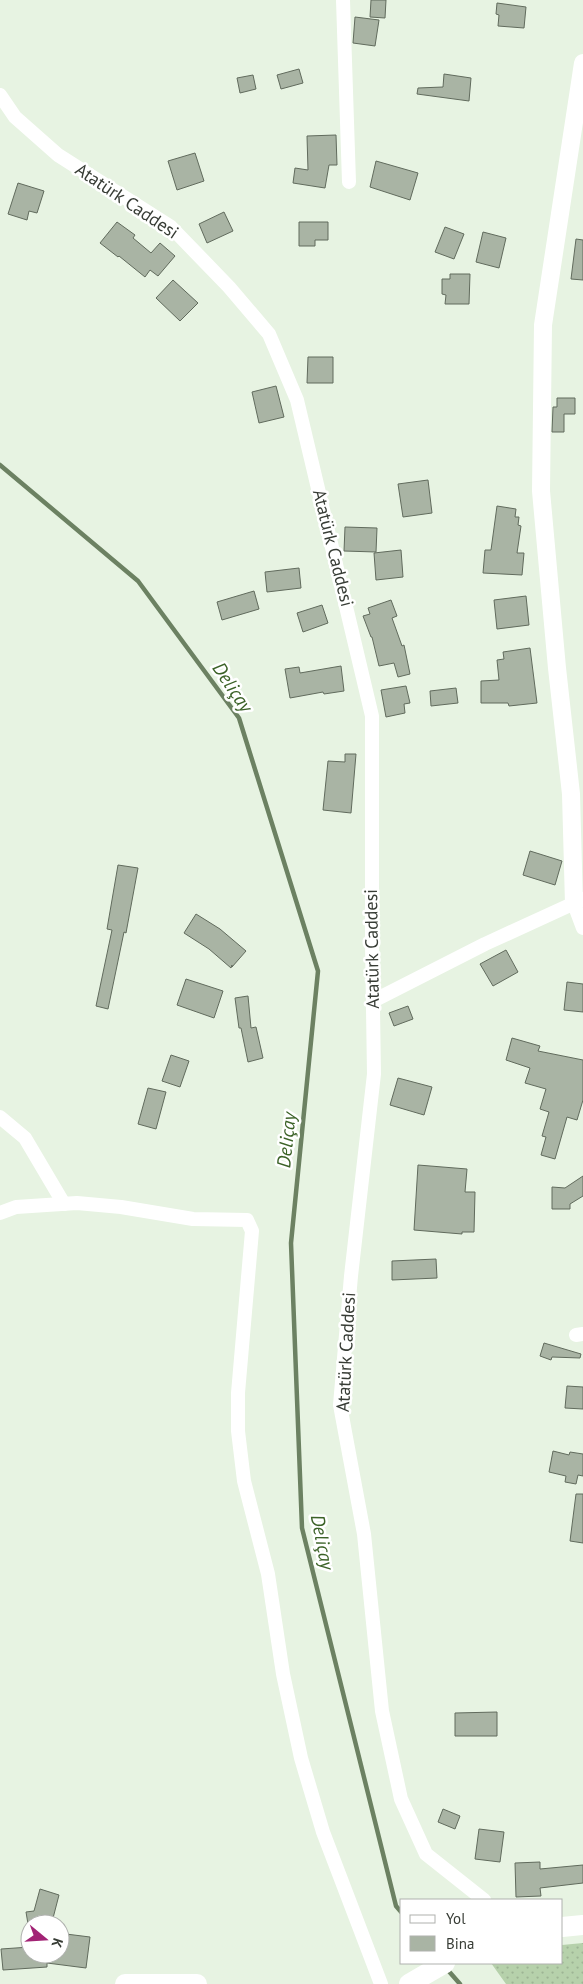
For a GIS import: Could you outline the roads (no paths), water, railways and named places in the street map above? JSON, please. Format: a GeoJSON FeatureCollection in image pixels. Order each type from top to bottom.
{"type":"FeatureCollection","features":[{"type":"Feature","properties":{"kind":"main road"},"geometry":{"type":"LineString","coordinates":[[563,1927],[583,1925]]}},
{"type":"Feature","properties":{"kind":"main road"},"geometry":{"type":"LineString","coordinates":[[409,1984],[443,1964]]}},
{"type":"Feature","properties":{"kind":"main road"},"geometry":{"type":"LineString","coordinates":[[125,1984],[197,1984]]}},
{"type":"Feature","properties":{"kind":"street"},"geometry":{"type":"LineString","coordinates":[[343,0],[349,182]]}},
{"type":"Feature","properties":{"kind":"street"},"geometry":{"type":"LineString","coordinates":[[583,63],[544,325],[541,490],[557,668],[571,794],[578,901],[583,928]]}},
{"type":"Feature","properties":{"kind":"street","name":"Atatürk Caddesi"},"geometry":{"type":"LineString","coordinates":[[0,94],[15,117],[58,154],[171,228],[229,287],[268,334],[297,400],[372,716],[374,1074],[351,1276],[340,1405],[364,1534],[382,1711],[401,1799],[426,1854],[483,1899]]}},
{"type":"Feature","properties":{"kind":"street"},"geometry":{"type":"LineString","coordinates":[[373,1002],[485,944],[578,901]]}},
{"type":"Feature","properties":{"kind":"street"},"geometry":{"type":"LineString","coordinates":[[0,1117],[25,1138],[64,1204]]}},
{"type":"Feature","properties":{"kind":"street"},"geometry":{"type":"LineString","coordinates":[[0,1213],[16,1207],[77,1203],[121,1207],[193,1219],[247,1220],[252,1231],[238,1393],[238,1431],[244,1481],[268,1574],[283,1674],[301,1758],[323,1832],[381,1984]]}},
{"type":"Feature","properties":{"kind":"waterway","name":"Deliçay"},"geometry":{"type":"LineString","coordinates":[[0,465],[138,581],[239,718],[318,971],[291,1243],[302,1528],[396,1906],[400,1911]]}},
{"type":"Feature","properties":{"kind":"waterway","name":"Deliçay"},"geometry":{"type":"LineString","coordinates":[[446,1968],[460,1984]]}}]}
